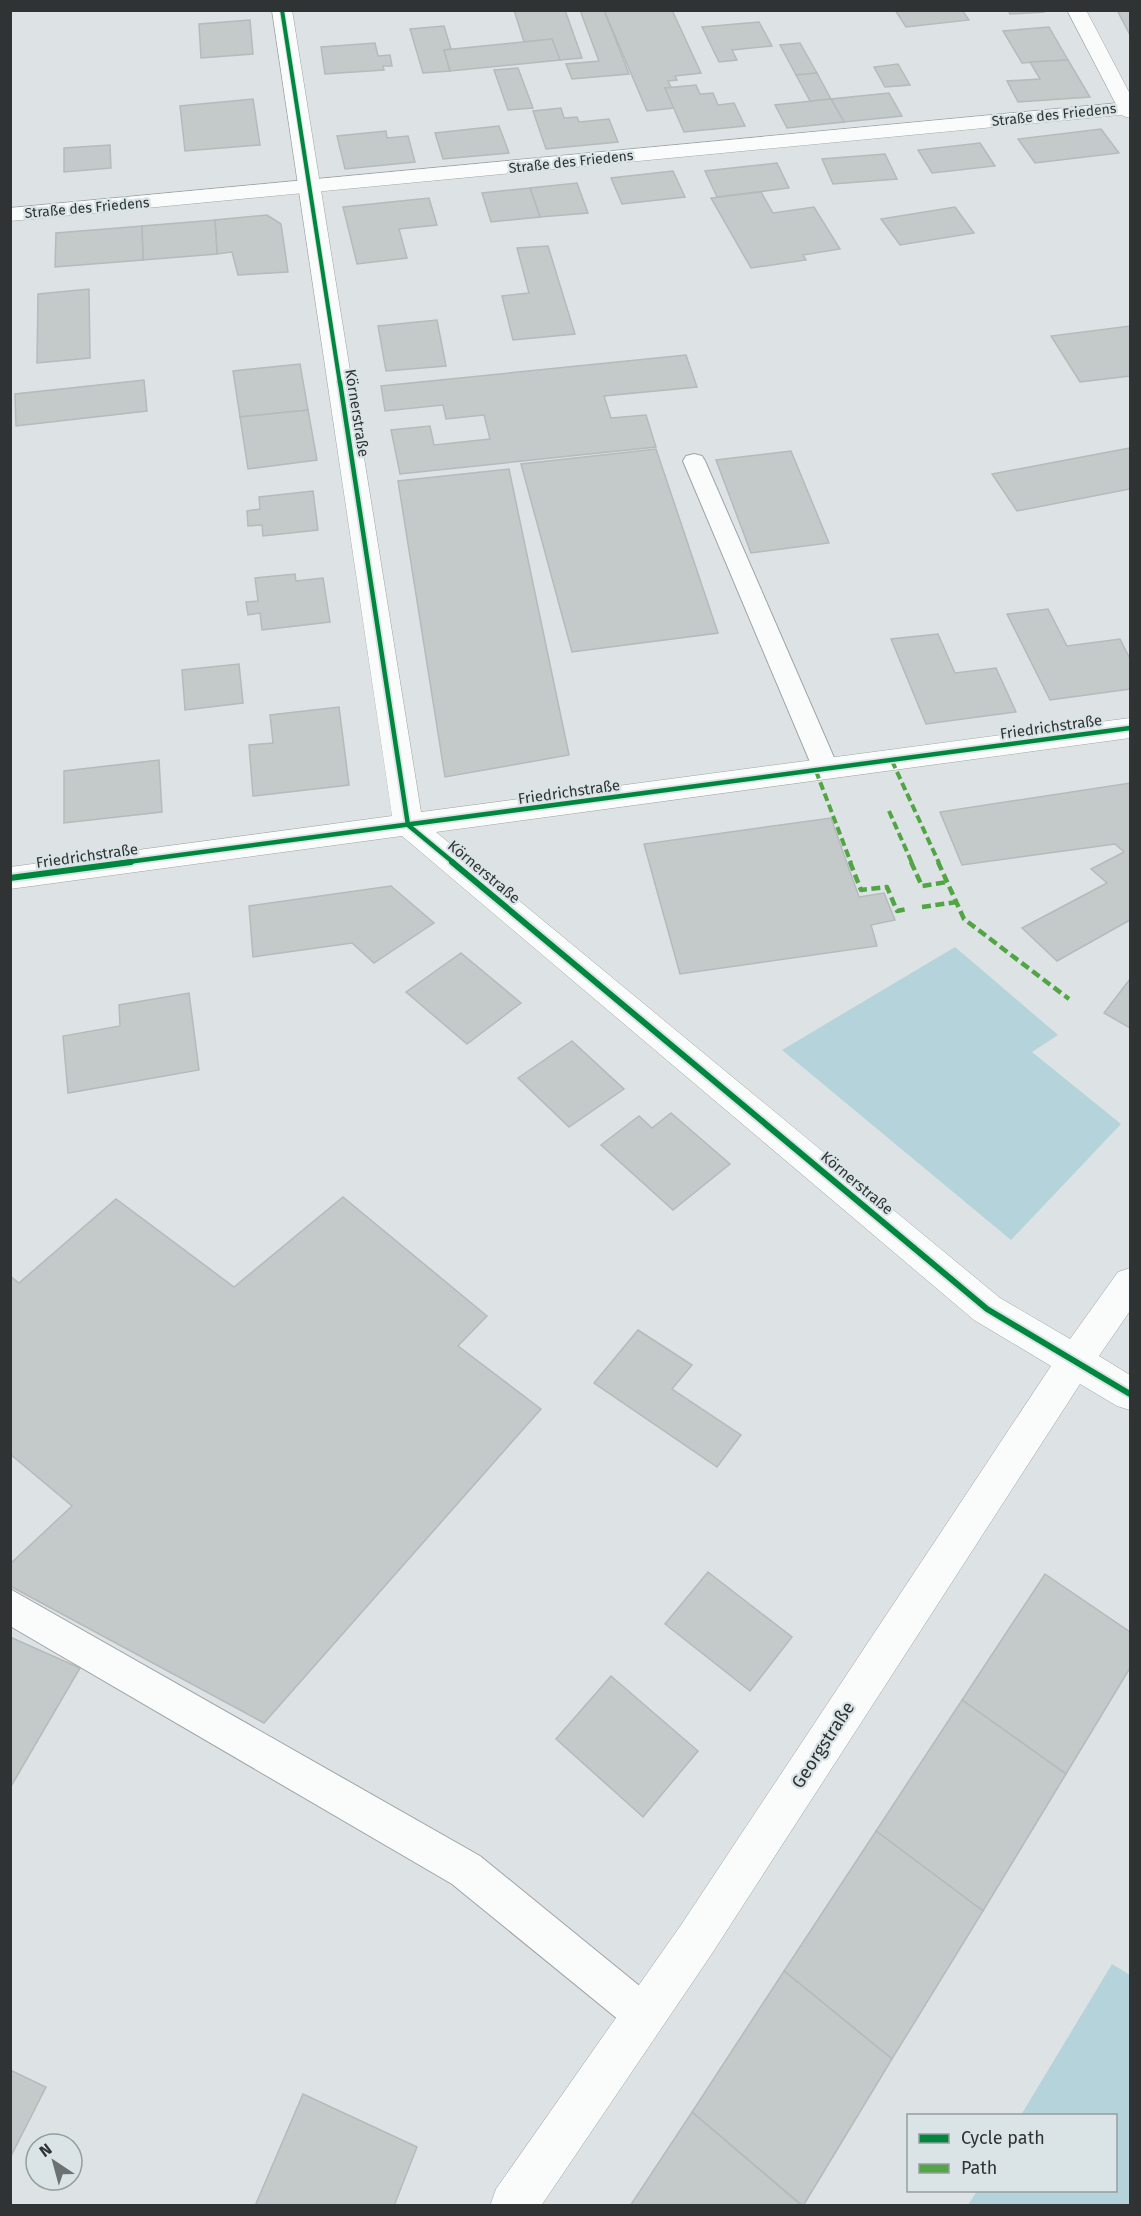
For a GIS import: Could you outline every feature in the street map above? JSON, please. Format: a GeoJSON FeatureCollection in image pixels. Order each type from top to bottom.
{"type":"FeatureCollection","features":[{"type":"Feature","properties":{"kind":"street","name":"Körnerstraße"},"geometry":{"type":"LineString","coordinates":[[282,10],[408,825],[987,1309],[1131,1394]]}},
{"type":"Feature","properties":{"kind":"street"},"geometry":{"type":"LineString","coordinates":[[1076,10],[1130,109]]}},
{"type":"Feature","properties":{"kind":"street","name":"Straße des Friedens"},"geometry":{"type":"LineString","coordinates":[[10,214],[310,188],[1130,109]]}},
{"type":"Feature","properties":{"kind":"street","name":"Friedrichstraße"},"geometry":{"type":"LineString","coordinates":[[10,878],[1131,728]]}},
{"type":"Feature","properties":{"kind":"street","name":"Georgstraße"},"geometry":{"type":"LineString","coordinates":[[513,2205],[644,2015],[1075,1361],[1131,1284]]}},
{"type":"Feature","properties":{"kind":"lane"},"geometry":{"type":"LineString","coordinates":[[694,461],[826,769]]}},
{"type":"Feature","properties":{"kind":"lane"},"geometry":{"type":"LineString","coordinates":[[10,1606],[466,1870],[644,2015]]}},
{"type":"Feature","properties":{"kind":"shaded area"},"geometry":{"type":"Polygon","coordinates":[[[955,947],[1058,1035],[1032,1052],[1121,1124],[1011,1240],[782,1050],[955,947]]]}},
{"type":"Feature","properties":{"kind":"shaded area"},"geometry":{"type":"Polygon","coordinates":[[[1112,1964],[1130,1975],[1130,2205],[968,2205],[976,2192],[1117,2192],[1117,2114],[1022,2114],[1112,1964]]]}},
{"type":"Feature","properties":{"kind":"building"},"geometry":{"type":"Polygon","coordinates":[[[514,10],[565,10],[582,58],[560,60],[552,39],[524,42],[514,10]]]}},
{"type":"Feature","properties":{"kind":"building"},"geometry":{"type":"Polygon","coordinates":[[[580,10],[604,10],[629,74],[572,79],[566,64],[599,61],[580,10]]]}},
{"type":"Feature","properties":{"kind":"building"},"geometry":{"type":"Polygon","coordinates":[[[604,10],[672,10],[701,73],[675,76],[677,80],[668,81],[671,87],[665,88],[674,108],[647,111],[604,10]]]}},
{"type":"Feature","properties":{"kind":"building"},"geometry":{"type":"Polygon","coordinates":[[[895,10],[962,10],[969,20],[906,27],[895,10]]]}},
{"type":"Feature","properties":{"kind":"building"},"geometry":{"type":"Polygon","coordinates":[[[1008,10],[1044,10],[1044,12],[1010,14],[1008,10]]]}},
{"type":"Feature","properties":{"kind":"building"},"geometry":{"type":"Polygon","coordinates":[[[1117,10],[1130,10],[1130,35],[1117,10]]]}},
{"type":"Feature","properties":{"kind":"building"},"geometry":{"type":"Polygon","coordinates":[[[250,20],[253,54],[201,58],[199,24],[250,20]]]}},
{"type":"Feature","properties":{"kind":"building"},"geometry":{"type":"Polygon","coordinates":[[[759,22],[772,46],[732,50],[737,60],[719,62],[702,27],[759,22]]]}},
{"type":"Feature","properties":{"kind":"building"},"geometry":{"type":"Polygon","coordinates":[[[444,26],[451,49],[444,50],[450,71],[423,73],[410,29],[444,26]]]}},
{"type":"Feature","properties":{"kind":"building"},"geometry":{"type":"Polygon","coordinates":[[[1049,27],[1068,60],[1022,63],[1003,31],[1049,27]]]}},
{"type":"Feature","properties":{"kind":"building"},"geometry":{"type":"Polygon","coordinates":[[[552,39],[560,60],[450,71],[444,50],[552,39]]]}},
{"type":"Feature","properties":{"kind":"building"},"geometry":{"type":"Polygon","coordinates":[[[375,43],[378,56],[390,55],[392,66],[383,66],[384,70],[325,74],[321,47],[375,43]]]}},
{"type":"Feature","properties":{"kind":"building"},"geometry":{"type":"Polygon","coordinates":[[[800,43],[817,73],[796,75],[780,45],[800,43]]]}},
{"type":"Feature","properties":{"kind":"building"},"geometry":{"type":"Polygon","coordinates":[[[1068,60],[1090,97],[1018,102],[1007,81],[1040,79],[1030,62],[1068,60]]]}},
{"type":"Feature","properties":{"kind":"building"},"geometry":{"type":"Polygon","coordinates":[[[898,64],[910,85],[885,87],[874,67],[898,64]]]}},
{"type":"Feature","properties":{"kind":"building"},"geometry":{"type":"Polygon","coordinates":[[[518,68],[533,108],[508,110],[494,70],[518,68]]]}},
{"type":"Feature","properties":{"kind":"building"},"geometry":{"type":"Polygon","coordinates":[[[817,73],[831,99],[810,101],[796,75],[817,73]]]}},
{"type":"Feature","properties":{"kind":"building"},"geometry":{"type":"Polygon","coordinates":[[[696,85],[700,94],[713,93],[718,105],[734,103],[745,126],[684,132],[665,88],[696,85]]]}},
{"type":"Feature","properties":{"kind":"building"},"geometry":{"type":"Polygon","coordinates":[[[889,93],[902,116],[844,122],[831,99],[889,93]]]}},
{"type":"Feature","properties":{"kind":"building"},"geometry":{"type":"Polygon","coordinates":[[[253,99],[260,145],[185,151],[180,106],[253,99]]]}},
{"type":"Feature","properties":{"kind":"building"},"geometry":{"type":"Polygon","coordinates":[[[831,99],[844,122],[787,128],[775,105],[831,99]]]}},
{"type":"Feature","properties":{"kind":"building"},"geometry":{"type":"Polygon","coordinates":[[[561,108],[564,118],[577,117],[579,122],[609,119],[618,142],[546,149],[533,111],[561,108]]]}},
{"type":"Feature","properties":{"kind":"building"},"geometry":{"type":"Polygon","coordinates":[[[499,126],[509,153],[443,159],[435,133],[499,126]]]}},
{"type":"Feature","properties":{"kind":"building"},"geometry":{"type":"Polygon","coordinates":[[[1101,129],[1119,153],[1035,163],[1018,139],[1101,129]]]}},
{"type":"Feature","properties":{"kind":"building"},"geometry":{"type":"Polygon","coordinates":[[[386,131],[387,138],[408,136],[415,162],[345,169],[337,136],[386,131]]]}},
{"type":"Feature","properties":{"kind":"building"},"geometry":{"type":"Polygon","coordinates":[[[980,143],[995,166],[932,173],[918,150],[980,143]]]}},
{"type":"Feature","properties":{"kind":"building"},"geometry":{"type":"Polygon","coordinates":[[[110,145],[111,168],[64,172],[64,148],[110,145]]]}},
{"type":"Feature","properties":{"kind":"building"},"geometry":{"type":"Polygon","coordinates":[[[885,154],[897,179],[833,184],[822,159],[885,154]]]}},
{"type":"Feature","properties":{"kind":"building"},"geometry":{"type":"Polygon","coordinates":[[[777,163],[789,188],[717,197],[705,171],[777,163]]]}},
{"type":"Feature","properties":{"kind":"building"},"geometry":{"type":"Polygon","coordinates":[[[673,171],[685,197],[622,204],[611,178],[673,171]]]}},
{"type":"Feature","properties":{"kind":"building"},"geometry":{"type":"Polygon","coordinates":[[[577,183],[588,213],[540,217],[530,188],[577,183]]]}},
{"type":"Feature","properties":{"kind":"building"},"geometry":{"type":"Polygon","coordinates":[[[530,188],[540,217],[491,222],[482,193],[530,188]]]}},
{"type":"Feature","properties":{"kind":"building"},"geometry":{"type":"Polygon","coordinates":[[[761,192],[773,213],[814,207],[840,249],[803,255],[806,260],[751,268],[711,198],[761,192]]]}},
{"type":"Feature","properties":{"kind":"building"},"geometry":{"type":"Polygon","coordinates":[[[429,198],[437,225],[399,229],[407,258],[357,264],[343,207],[429,198]]]}},
{"type":"Feature","properties":{"kind":"building"},"geometry":{"type":"Polygon","coordinates":[[[955,207],[974,233],[900,245],[881,219],[955,207]]]}},
{"type":"Feature","properties":{"kind":"building"},"geometry":{"type":"Polygon","coordinates":[[[267,215],[281,224],[288,272],[238,275],[232,252],[217,254],[215,220],[267,215]]]}},
{"type":"Feature","properties":{"kind":"building"},"geometry":{"type":"Polygon","coordinates":[[[215,220],[217,254],[143,260],[142,226],[215,220]]]}},
{"type":"Feature","properties":{"kind":"building"},"geometry":{"type":"Polygon","coordinates":[[[142,226],[143,260],[55,267],[56,233],[142,226]]]}},
{"type":"Feature","properties":{"kind":"building"},"geometry":{"type":"Polygon","coordinates":[[[548,246],[575,334],[513,340],[502,296],[529,293],[517,248],[548,246]]]}},
{"type":"Feature","properties":{"kind":"building"},"geometry":{"type":"Polygon","coordinates":[[[89,289],[90,358],[37,363],[38,294],[89,289]]]}},
{"type":"Feature","properties":{"kind":"building"},"geometry":{"type":"Polygon","coordinates":[[[437,320],[446,366],[386,371],[378,326],[437,320]]]}},
{"type":"Feature","properties":{"kind":"building"},"geometry":{"type":"Polygon","coordinates":[[[1130,326],[1130,376],[1080,382],[1051,336],[1130,326]]]}},
{"type":"Feature","properties":{"kind":"building"},"geometry":{"type":"Polygon","coordinates":[[[686,355],[697,387],[604,396],[611,418],[646,415],[656,447],[400,474],[391,430],[430,426],[434,445],[490,439],[484,415],[446,419],[443,405],[385,411],[381,386],[686,355]]]}},
{"type":"Feature","properties":{"kind":"building"},"geometry":{"type":"Polygon","coordinates":[[[300,364],[308,410],[240,417],[233,371],[300,364]]]}},
{"type":"Feature","properties":{"kind":"building"},"geometry":{"type":"Polygon","coordinates":[[[144,380],[147,411],[16,426],[15,394],[144,380]]]}},
{"type":"Feature","properties":{"kind":"building"},"geometry":{"type":"Polygon","coordinates":[[[308,410],[317,460],[248,469],[240,417],[308,410]]]}},
{"type":"Feature","properties":{"kind":"building"},"geometry":{"type":"Polygon","coordinates":[[[1130,448],[1130,489],[1017,511],[992,474],[1130,448]]]}},
{"type":"Feature","properties":{"kind":"building"},"geometry":{"type":"Polygon","coordinates":[[[656,449],[718,633],[572,652],[521,464],[656,449]]]}},
{"type":"Feature","properties":{"kind":"building"},"geometry":{"type":"Polygon","coordinates":[[[791,451],[829,543],[751,553],[716,460],[791,451]]]}},
{"type":"Feature","properties":{"kind":"building"},"geometry":{"type":"Polygon","coordinates":[[[509,469],[569,755],[445,777],[398,481],[509,469]]]}},
{"type":"Feature","properties":{"kind":"building"},"geometry":{"type":"Polygon","coordinates":[[[313,491],[318,530],[263,536],[262,525],[248,526],[247,511],[260,509],[259,497],[313,491]]]}},
{"type":"Feature","properties":{"kind":"building"},"geometry":{"type":"Polygon","coordinates":[[[295,574],[296,581],[323,578],[330,622],[262,630],[260,613],[248,615],[246,602],[258,601],[255,578],[295,574]]]}},
{"type":"Feature","properties":{"kind":"building"},"geometry":{"type":"Polygon","coordinates":[[[1048,609],[1067,646],[1120,639],[1130,659],[1130,689],[1050,700],[1007,614],[1048,609]]]}},
{"type":"Feature","properties":{"kind":"building"},"geometry":{"type":"Polygon","coordinates":[[[938,634],[955,673],[996,668],[1016,712],[926,724],[891,639],[938,634]]]}},
{"type":"Feature","properties":{"kind":"building"},"geometry":{"type":"Polygon","coordinates":[[[239,664],[243,703],[185,710],[182,670],[239,664]]]}},
{"type":"Feature","properties":{"kind":"building"},"geometry":{"type":"Polygon","coordinates":[[[339,707],[349,785],[253,796],[249,745],[273,743],[270,715],[339,707]]]}},
{"type":"Feature","properties":{"kind":"building"},"geometry":{"type":"Polygon","coordinates":[[[159,760],[162,812],[64,823],[64,771],[159,760]]]}},
{"type":"Feature","properties":{"kind":"building"},"geometry":{"type":"Polygon","coordinates":[[[1130,783],[1130,920],[1057,961],[1022,928],[1107,883],[1091,869],[1124,852],[1115,844],[962,865],[940,812],[1130,783]]]}},
{"type":"Feature","properties":{"kind":"building"},"geometry":{"type":"Polygon","coordinates":[[[831,818],[859,897],[884,893],[895,920],[871,925],[877,946],[680,974],[644,844],[831,818]]]}},
{"type":"Feature","properties":{"kind":"building"},"geometry":{"type":"Polygon","coordinates":[[[391,886],[434,923],[374,963],[352,943],[253,957],[249,906],[391,886]]]}},
{"type":"Feature","properties":{"kind":"building"},"geometry":{"type":"Polygon","coordinates":[[[461,953],[521,1003],[467,1044],[406,992],[461,953]]]}},
{"type":"Feature","properties":{"kind":"building"},"geometry":{"type":"Polygon","coordinates":[[[1130,979],[1130,1028],[1104,1013],[1130,979]]]}},
{"type":"Feature","properties":{"kind":"building"},"geometry":{"type":"Polygon","coordinates":[[[189,993],[199,1070],[68,1093],[63,1036],[120,1026],[119,1005],[189,993]]]}},
{"type":"Feature","properties":{"kind":"building"},"geometry":{"type":"Polygon","coordinates":[[[572,1041],[624,1089],[569,1127],[518,1078],[572,1041]]]}},
{"type":"Feature","properties":{"kind":"building"},"geometry":{"type":"Polygon","coordinates":[[[671,1113],[730,1164],[673,1210],[601,1145],[639,1116],[652,1128],[671,1113]]]}},
{"type":"Feature","properties":{"kind":"building"},"geometry":{"type":"Polygon","coordinates":[[[343,1197],[487,1316],[458,1346],[541,1409],[264,1723],[10,1586],[10,1564],[72,1506],[10,1454],[10,1276],[19,1283],[116,1199],[234,1287],[343,1197]]]}},
{"type":"Feature","properties":{"kind":"building"},"geometry":{"type":"Polygon","coordinates":[[[638,1330],[692,1365],[672,1389],[741,1435],[717,1467],[594,1383],[638,1330]]]}},
{"type":"Feature","properties":{"kind":"building"},"geometry":{"type":"Polygon","coordinates":[[[708,1572],[792,1637],[750,1691],[665,1624],[708,1572]]]}},
{"type":"Feature","properties":{"kind":"building"},"geometry":{"type":"Polygon","coordinates":[[[1045,1574],[1130,1632],[1130,1668],[1066,1774],[962,1700],[1045,1574]]]}},
{"type":"Feature","properties":{"kind":"building"},"geometry":{"type":"Polygon","coordinates":[[[10,1637],[80,1668],[10,1788],[10,1637]]]}},
{"type":"Feature","properties":{"kind":"building"},"geometry":{"type":"Polygon","coordinates":[[[611,1676],[698,1751],[643,1817],[556,1739],[611,1676]]]}},
{"type":"Feature","properties":{"kind":"building"},"geometry":{"type":"Polygon","coordinates":[[[962,1700],[1066,1774],[983,1911],[876,1831],[962,1700]]]}},
{"type":"Feature","properties":{"kind":"building"},"geometry":{"type":"Polygon","coordinates":[[[876,1831],[983,1911],[892,2059],[784,1971],[876,1831]]]}},
{"type":"Feature","properties":{"kind":"building"},"geometry":{"type":"Polygon","coordinates":[[[784,1971],[892,2059],[803,2206],[692,2112],[784,1971]]]}},
{"type":"Feature","properties":{"kind":"building"},"geometry":{"type":"Polygon","coordinates":[[[10,2070],[46,2087],[10,2158],[10,2070]]]}},
{"type":"Feature","properties":{"kind":"building"},"geometry":{"type":"Polygon","coordinates":[[[303,2094],[417,2147],[394,2206],[255,2206],[303,2094]]]}},
{"type":"Feature","properties":{"kind":"building"},"geometry":{"type":"Polygon","coordinates":[[[692,2112],[802,2206],[630,2206],[692,2112]]]}},
{"type":"Feature","properties":{"kind":"marked path"},"geometry":{"type":"LineString","coordinates":[[892,761],[964,919],[1069,999]]}},
{"type":"Feature","properties":{"kind":"marked path"},"geometry":{"type":"LineString","coordinates":[[816,771],[861,890],[887,887],[897,911],[907,909]]}},
{"type":"Feature","properties":{"kind":"marked path"},"geometry":{"type":"LineString","coordinates":[[889,811],[922,886],[947,882]]}},
{"type":"Feature","properties":{"kind":"marked path"},"geometry":{"type":"LineString","coordinates":[[922,907],[957,902]]}},
{"type":"Feature","properties":{"kind":"cycle path"},"geometry":{"type":"LineString","coordinates":[[282,10],[408,825],[987,1309],[1130,1394]]}},
{"type":"Feature","properties":{"kind":"cycle path"},"geometry":{"type":"LineString","coordinates":[[10,878],[1130,728]]}}]}
